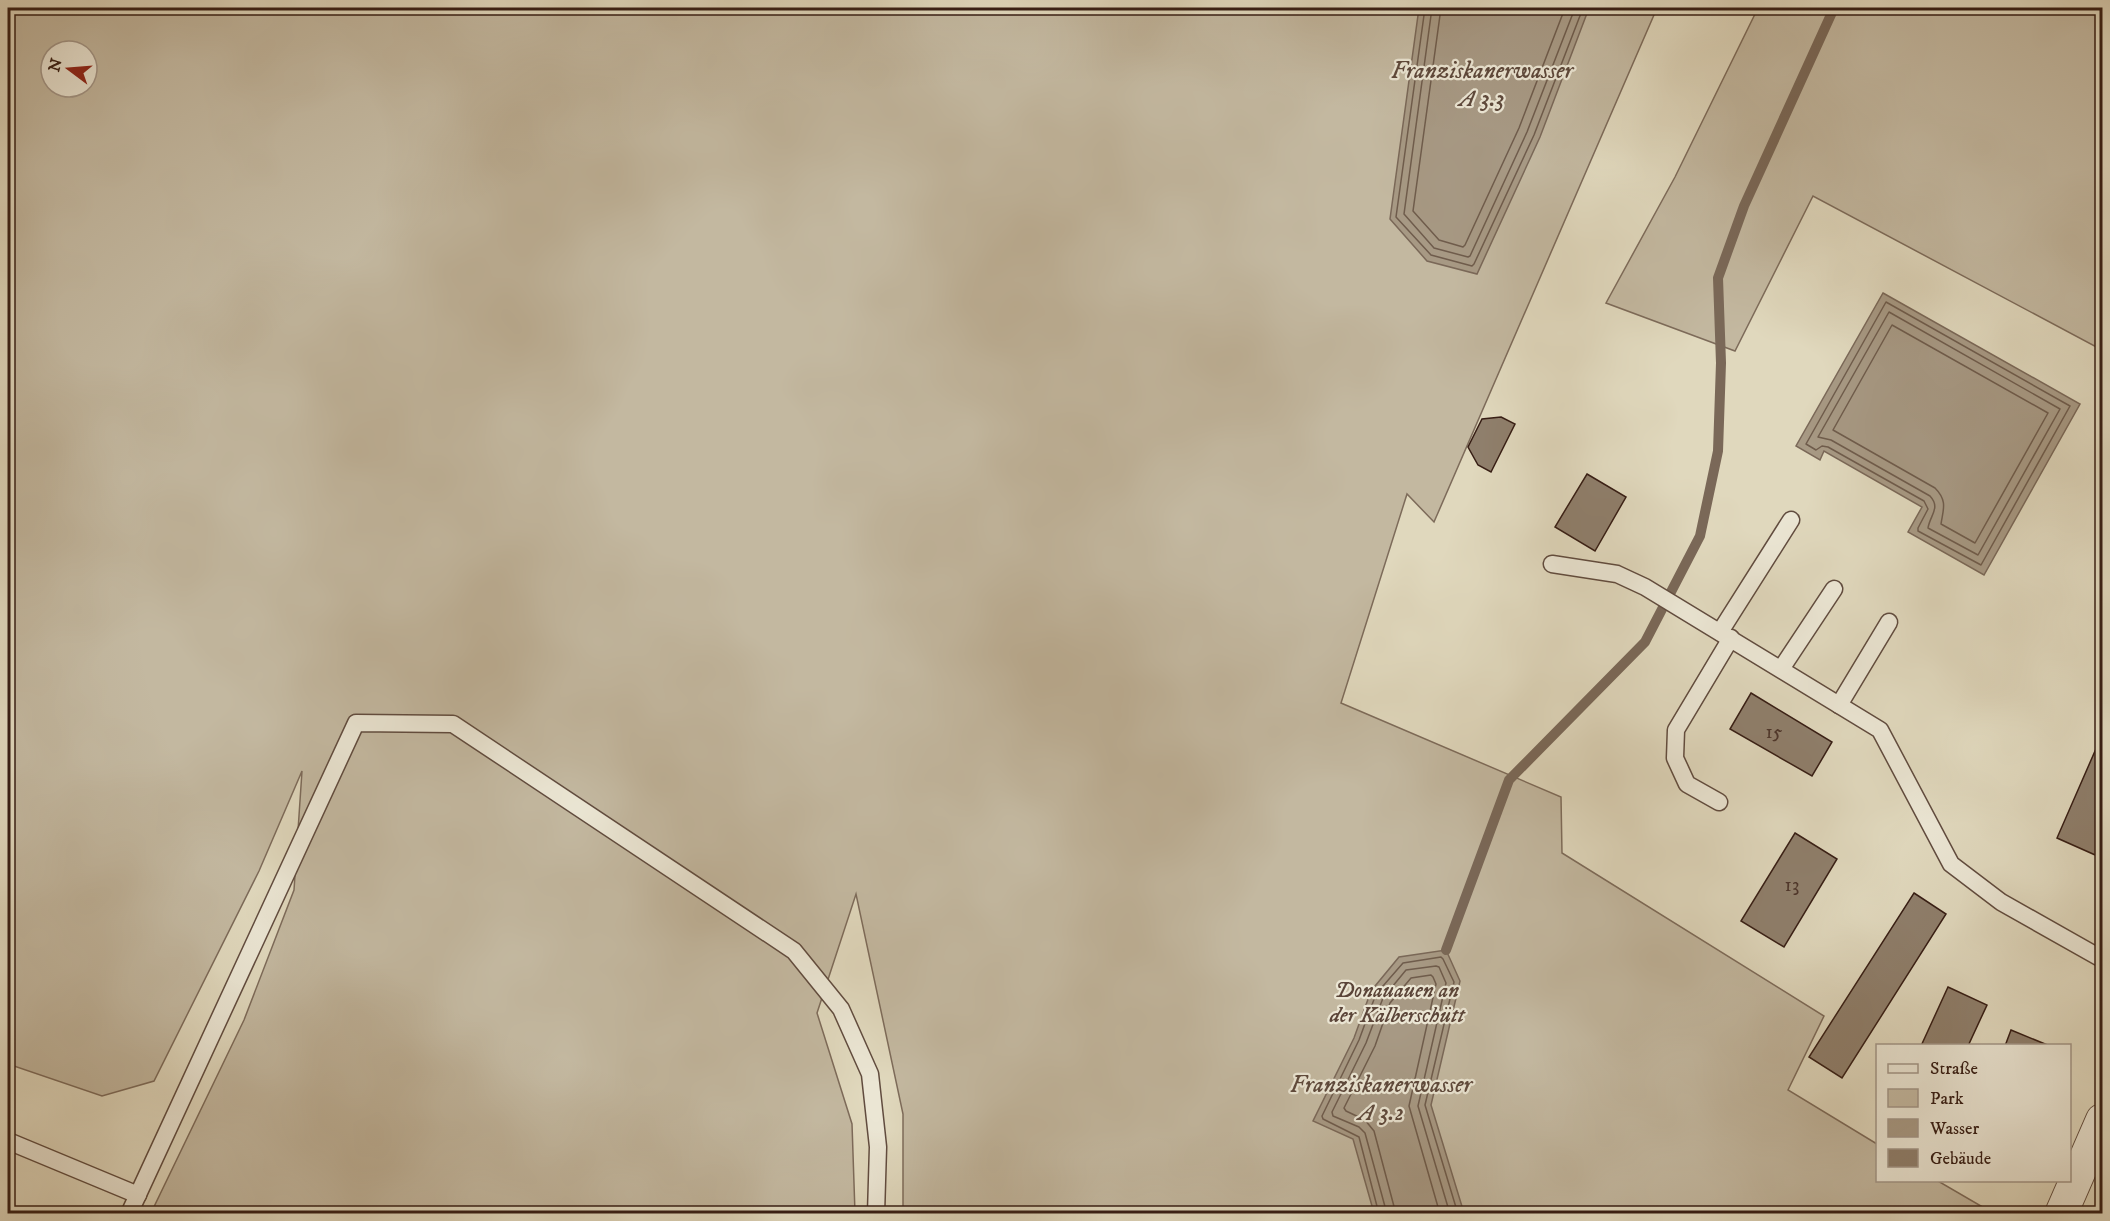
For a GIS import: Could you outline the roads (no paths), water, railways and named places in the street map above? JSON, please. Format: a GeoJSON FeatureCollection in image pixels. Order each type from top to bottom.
{"type":"FeatureCollection","features":[{"type":"Feature","properties":{"kind":"street"},"geometry":{"type":"LineString","coordinates":[[2061,1214],[2103,1120]]}},
{"type":"Feature","properties":{"kind":"lane"},"geometry":{"type":"LineString","coordinates":[[1719,802],[1687,784],[1675,758],[1676,730],[1725,635],[1791,520]]}},
{"type":"Feature","properties":{"kind":"lane"},"geometry":{"type":"LineString","coordinates":[[1552,564],[1617,574],[1646,587],[1880,730],[1951,864],[2001,903],[2103,959]]}},
{"type":"Feature","properties":{"kind":"lane"},"geometry":{"type":"LineString","coordinates":[[1781,669],[1834,590]]}},
{"type":"Feature","properties":{"kind":"lane"},"geometry":{"type":"LineString","coordinates":[[1839,705],[1889,622]]}},
{"type":"Feature","properties":{"kind":"lane"},"geometry":{"type":"LineString","coordinates":[[129,1214],[356,723],[453,724],[794,951],[841,1009],[870,1074],[878,1147],[876,1214]]}},
{"type":"Feature","properties":{"kind":"lane"},"geometry":{"type":"LineString","coordinates":[[8,1141],[138,1195]]}},
{"type":"Feature","properties":{"kind":"water","name":"Franziskanerwasser A 3.3"},"geometry":{"type":"Polygon","coordinates":[[[1419,8],[1589,8],[1540,137],[1477,274],[1427,261],[1390,219],[1419,8]]]}},
{"type":"Feature","properties":{"kind":"water"},"geometry":{"type":"Polygon","coordinates":[[[1883,293],[2080,404],[1984,575],[1908,532],[1922,507],[1824,451],[1820,460],[1796,446],[1883,293]]]}},
{"type":"Feature","properties":{"kind":"water","name":"Franziskanerwasser A 3.2"},"geometry":{"type":"Polygon","coordinates":[[[1446,950],[1460,981],[1431,1105],[1464,1213],[1374,1213],[1353,1139],[1313,1121],[1354,1038],[1371,991],[1399,957],[1446,950]]]}},
{"type":"Feature","properties":{"kind":"waterway"},"geometry":{"type":"LineString","coordinates":[[1446,950],[1509,780],[1645,642],[1700,536],[1718,451],[1721,363],[1718,278],[1744,206],[1834,8]]}},
{"type":"Feature","properties":{"kind":"park label","name":"Donauauen an der Kälberschütt"},"geometry":{"type":"Point","coordinates":[1397,1002]}}]}
